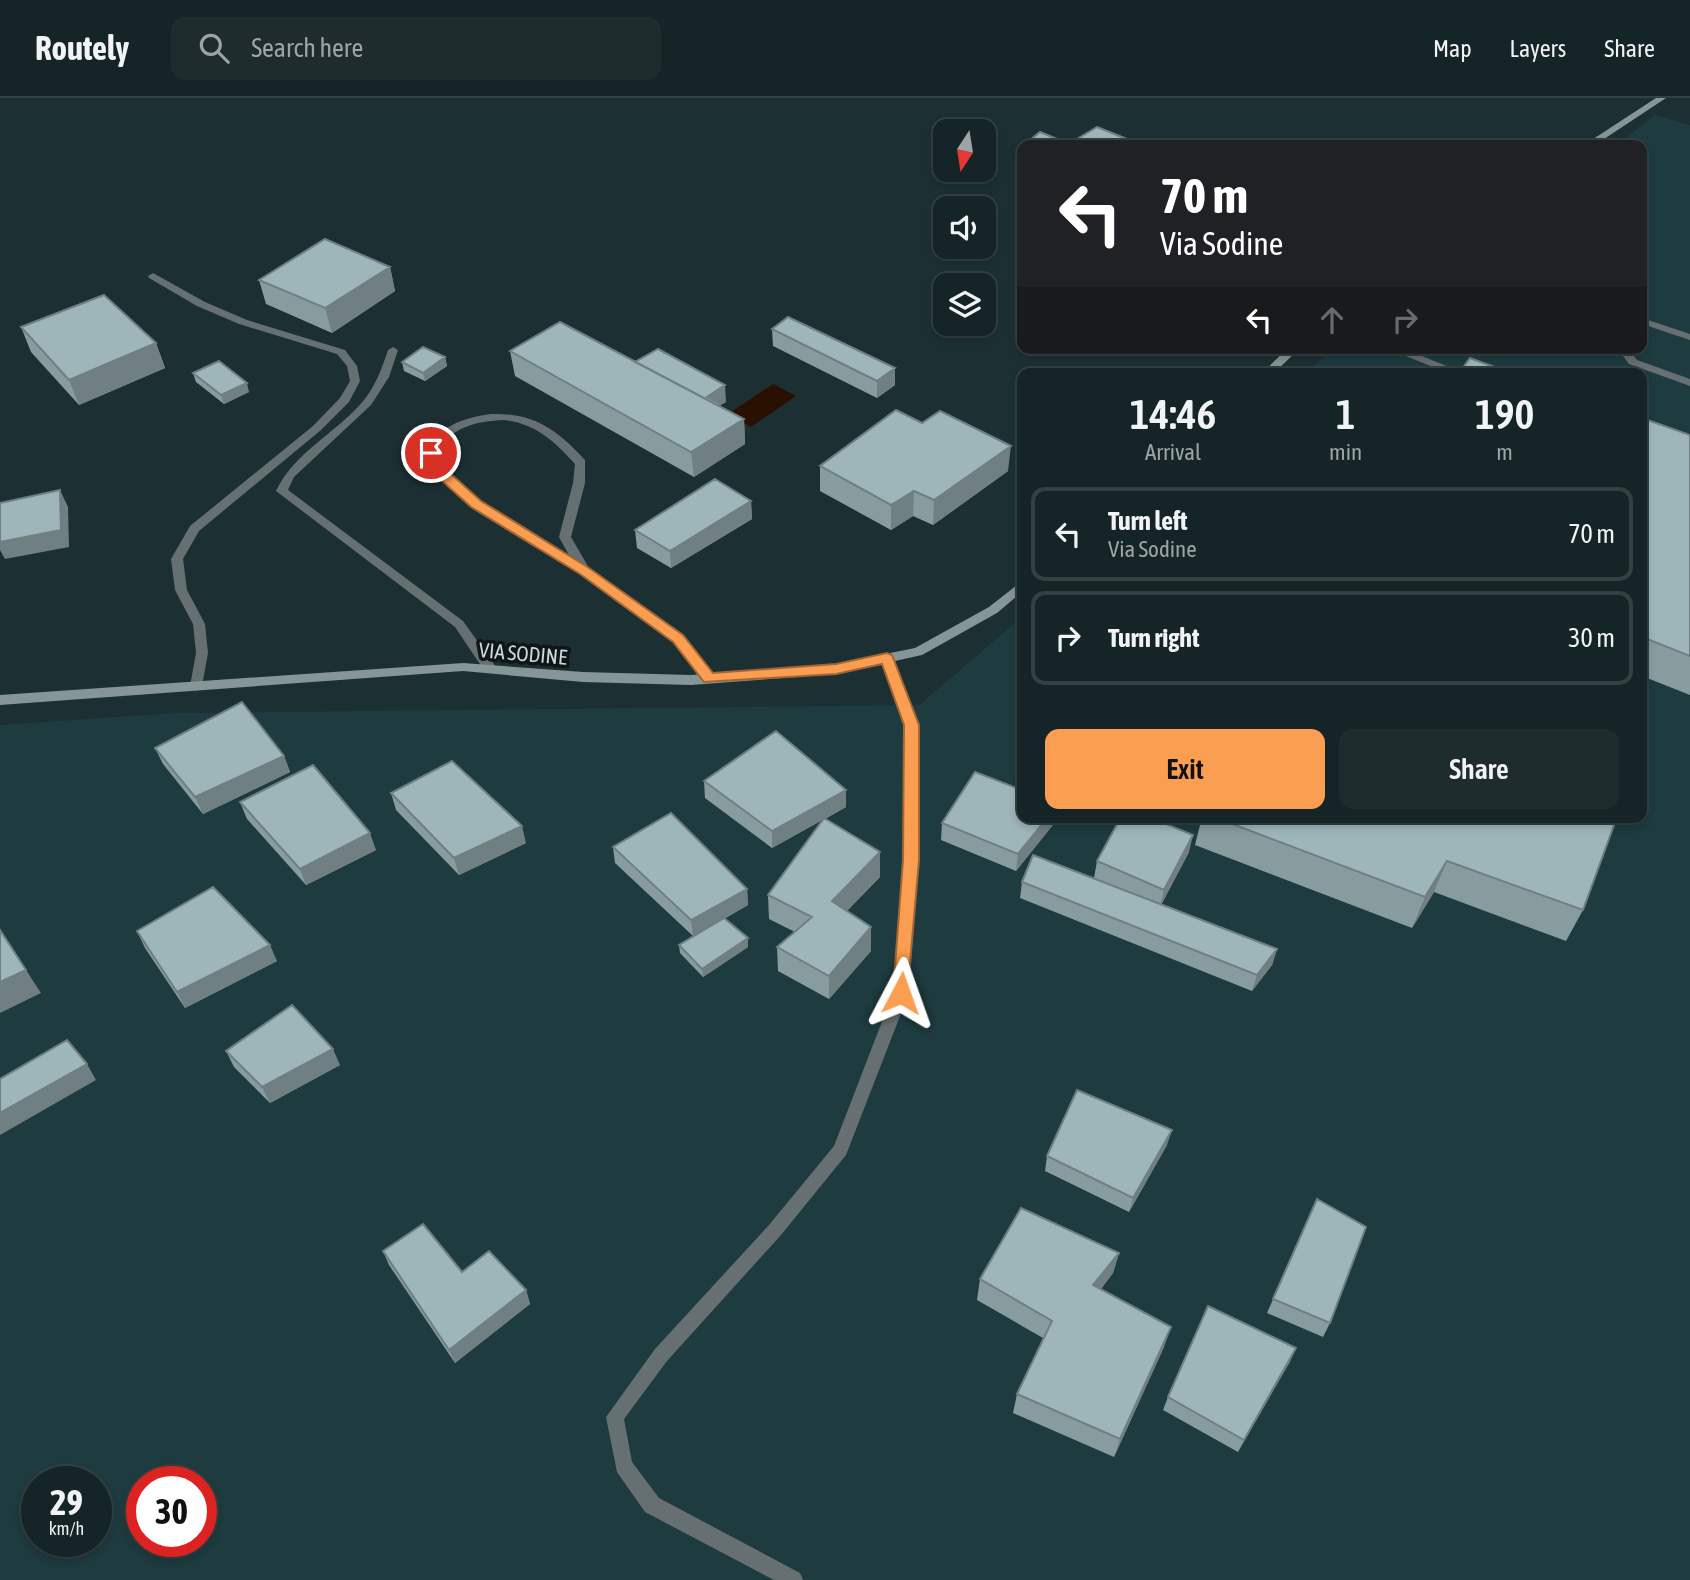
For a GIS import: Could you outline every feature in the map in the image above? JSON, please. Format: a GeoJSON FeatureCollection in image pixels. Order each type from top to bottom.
{"type":"FeatureCollection","features":[{"type":"Feature","properties":{"kind":"street"},"geometry":{"type":"LineString","coordinates":[[1598,140],[1662,98]]}},
{"type":"Feature","properties":{"kind":"street"},"geometry":{"type":"LineString","coordinates":[[153,276],[201,304],[243,322],[341,352],[352,366],[355,381],[345,400],[317,428],[194,529],[177,559],[181,590],[199,624],[202,653],[196,686]]}},
{"type":"Feature","properties":{"kind":"street"},"geometry":{"type":"LineString","coordinates":[[1647,323],[1690,337]]}},
{"type":"Feature","properties":{"kind":"street"},"geometry":{"type":"LineString","coordinates":[[393,350],[384,377],[367,403],[289,475],[282,491],[459,624],[491,670]]}},
{"type":"Feature","properties":{"kind":"street"},"geometry":{"type":"LineString","coordinates":[[1273,368],[1288,354]]}},
{"type":"Feature","properties":{"kind":"street"},"geometry":{"type":"LineString","coordinates":[[1407,354],[1445,368]]}},
{"type":"Feature","properties":{"kind":"street"},"geometry":{"type":"LineString","coordinates":[[1627,354],[1633,362],[1690,383]]}},
{"type":"Feature","properties":{"kind":"street"},"geometry":{"type":"LineString","coordinates":[[584,571],[565,537],[579,483],[581,463],[559,440],[538,425],[510,418],[483,417],[462,424],[442,436],[431,453],[436,468],[476,504],[584,571],[678,638],[709,678]]}},
{"type":"Feature","properties":{"kind":"street","name":"VIA SODINE"},"geometry":{"type":"LineString","coordinates":[[0,700],[463,667],[583,677],[709,678],[836,669],[918,652],[993,610],[1017,589]]}},
{"type":"Feature","properties":{"kind":"street"},"geometry":{"type":"LineString","coordinates":[[793,1580],[652,1505],[623,1466],[615,1417],[661,1355],[775,1230],[840,1150],[901,993],[911,860],[912,725],[887,658]]}},
{"type":"Feature","properties":{"kind":"shaded area"},"geometry":{"type":"Polygon","coordinates":[[[1655,115],[1690,125],[1690,1580],[0,1580],[0,725],[177,713],[919,705],[1017,621],[1017,823],[1647,823],[1647,368],[1311,368],[1327,354],[1647,354],[1647,140],[1622,140],[1655,115]]]}},
{"type":"Feature","properties":{"kind":"shaded area"},"geometry":{"type":"Polygon","coordinates":[[[773,384],[796,396],[751,427],[728,414],[773,384]]]}},
{"type":"Feature","properties":{"kind":"building"},"geometry":{"type":"Polygon","coordinates":[[[1097,127],[1130,140],[1075,140],[1097,127]]]}},
{"type":"Feature","properties":{"kind":"building"},"geometry":{"type":"Polygon","coordinates":[[[1040,132],[1060,140],[1030,140],[1040,132]]]}},
{"type":"Feature","properties":{"kind":"building"},"geometry":{"type":"Polygon","coordinates":[[[325,239],[390,267],[325,308],[259,280],[325,239]]]}},
{"type":"Feature","properties":{"kind":"building"},"geometry":{"type":"Polygon","coordinates":[[[104,295],[156,343],[69,380],[21,327],[104,295]]]}},
{"type":"Feature","properties":{"kind":"building"},"geometry":{"type":"Polygon","coordinates":[[[788,317],[895,368],[877,381],[772,329],[788,317]]]}},
{"type":"Feature","properties":{"kind":"building"},"geometry":{"type":"Polygon","coordinates":[[[560,322],[744,419],[691,452],[510,351],[560,322]]]}},
{"type":"Feature","properties":{"kind":"building"},"geometry":{"type":"Polygon","coordinates":[[[423,347],[445,357],[423,373],[402,362],[423,347]]]}},
{"type":"Feature","properties":{"kind":"building"},"geometry":{"type":"Polygon","coordinates":[[[658,349],[725,385],[707,397],[719,403],[717,405],[635,362],[658,349]]]}},
{"type":"Feature","properties":{"kind":"building"},"geometry":{"type":"Polygon","coordinates":[[[1470,358],[1497,368],[1463,368],[1470,358]]]}},
{"type":"Feature","properties":{"kind":"building"},"geometry":{"type":"Polygon","coordinates":[[[219,361],[247,383],[221,395],[193,373],[219,361]]]}},
{"type":"Feature","properties":{"kind":"building"},"geometry":{"type":"Polygon","coordinates":[[[896,410],[922,423],[940,411],[1011,446],[934,500],[914,491],[891,505],[820,466],[896,410]]]}},
{"type":"Feature","properties":{"kind":"building"},"geometry":{"type":"Polygon","coordinates":[[[1647,420],[1690,435],[1690,656],[1647,639],[1647,420]]]}},
{"type":"Feature","properties":{"kind":"building"},"geometry":{"type":"Polygon","coordinates":[[[715,479],[751,501],[670,551],[635,530],[715,479]]]}},
{"type":"Feature","properties":{"kind":"building"},"geometry":{"type":"Polygon","coordinates":[[[60,490],[61,530],[0,542],[0,503],[60,490]]]}},
{"type":"Feature","properties":{"kind":"building"},"geometry":{"type":"Polygon","coordinates":[[[242,702],[284,756],[195,797],[155,748],[242,702]]]}},
{"type":"Feature","properties":{"kind":"building"},"geometry":{"type":"Polygon","coordinates":[[[776,731],[846,790],[772,831],[704,781],[776,731]]]}},
{"type":"Feature","properties":{"kind":"building"},"geometry":{"type":"Polygon","coordinates":[[[452,761],[522,826],[454,858],[391,793],[452,761]]]}},
{"type":"Feature","properties":{"kind":"building"},"geometry":{"type":"Polygon","coordinates":[[[313,765],[370,833],[300,869],[240,802],[313,765]]]}},
{"type":"Feature","properties":{"kind":"building"},"geometry":{"type":"Polygon","coordinates":[[[975,772],[1017,788],[1017,823],[1043,823],[1018,854],[942,823],[975,772]]]}},
{"type":"Feature","properties":{"kind":"building"},"geometry":{"type":"Polygon","coordinates":[[[671,813],[747,889],[691,920],[613,847],[671,813]]]}},
{"type":"Feature","properties":{"kind":"building"},"geometry":{"type":"Polygon","coordinates":[[[824,818],[880,852],[832,901],[871,927],[829,976],[777,947],[812,917],[768,895],[824,818]]]}},
{"type":"Feature","properties":{"kind":"building"},"geometry":{"type":"Polygon","coordinates":[[[1118,823],[1164,823],[1193,835],[1164,890],[1097,861],[1118,823]]]}},
{"type":"Feature","properties":{"kind":"building"},"geometry":{"type":"Polygon","coordinates":[[[1230,823],[1615,823],[1583,910],[1447,861],[1425,897],[1230,823]]]}},
{"type":"Feature","properties":{"kind":"building"},"geometry":{"type":"Polygon","coordinates":[[[1033,855],[1277,949],[1257,975],[1022,882],[1033,855]]]}},
{"type":"Feature","properties":{"kind":"building"},"geometry":{"type":"Polygon","coordinates":[[[213,887],[270,945],[177,992],[137,931],[213,887]]]}},
{"type":"Feature","properties":{"kind":"building"},"geometry":{"type":"Polygon","coordinates":[[[724,918],[748,938],[702,969],[679,945],[724,918]]]}},
{"type":"Feature","properties":{"kind":"building"},"geometry":{"type":"Polygon","coordinates":[[[0,930],[26,970],[0,982],[0,930]]]}},
{"type":"Feature","properties":{"kind":"building"},"geometry":{"type":"Polygon","coordinates":[[[292,1005],[333,1049],[262,1087],[226,1051],[292,1005]]]}},
{"type":"Feature","properties":{"kind":"building"},"geometry":{"type":"Polygon","coordinates":[[[67,1040],[87,1064],[0,1113],[0,1079],[67,1040]]]}},
{"type":"Feature","properties":{"kind":"building"},"geometry":{"type":"Polygon","coordinates":[[[1077,1090],[1172,1130],[1133,1198],[1047,1156],[1077,1090]]]}},
{"type":"Feature","properties":{"kind":"building"},"geometry":{"type":"Polygon","coordinates":[[[1317,1199],[1366,1227],[1330,1323],[1273,1299],[1317,1199]]]}},
{"type":"Feature","properties":{"kind":"building"},"geometry":{"type":"Polygon","coordinates":[[[1021,1208],[1119,1253],[1093,1285],[1171,1327],[1120,1439],[1017,1394],[1052,1321],[980,1279],[1021,1208]]]}},
{"type":"Feature","properties":{"kind":"building"},"geometry":{"type":"Polygon","coordinates":[[[423,1224],[462,1272],[489,1251],[526,1290],[449,1350],[383,1251],[423,1224]]]}},
{"type":"Feature","properties":{"kind":"building"},"geometry":{"type":"Polygon","coordinates":[[[1208,1306],[1296,1348],[1244,1440],[1168,1397],[1208,1306]]]}},
{"type":"Feature","properties":{"kind":"route"},"geometry":{"type":"LineString","coordinates":[[431,453],[436,468],[476,504],[584,571],[678,638],[709,678],[836,669],[887,658],[912,725],[911,860],[901,993]]}}]}
